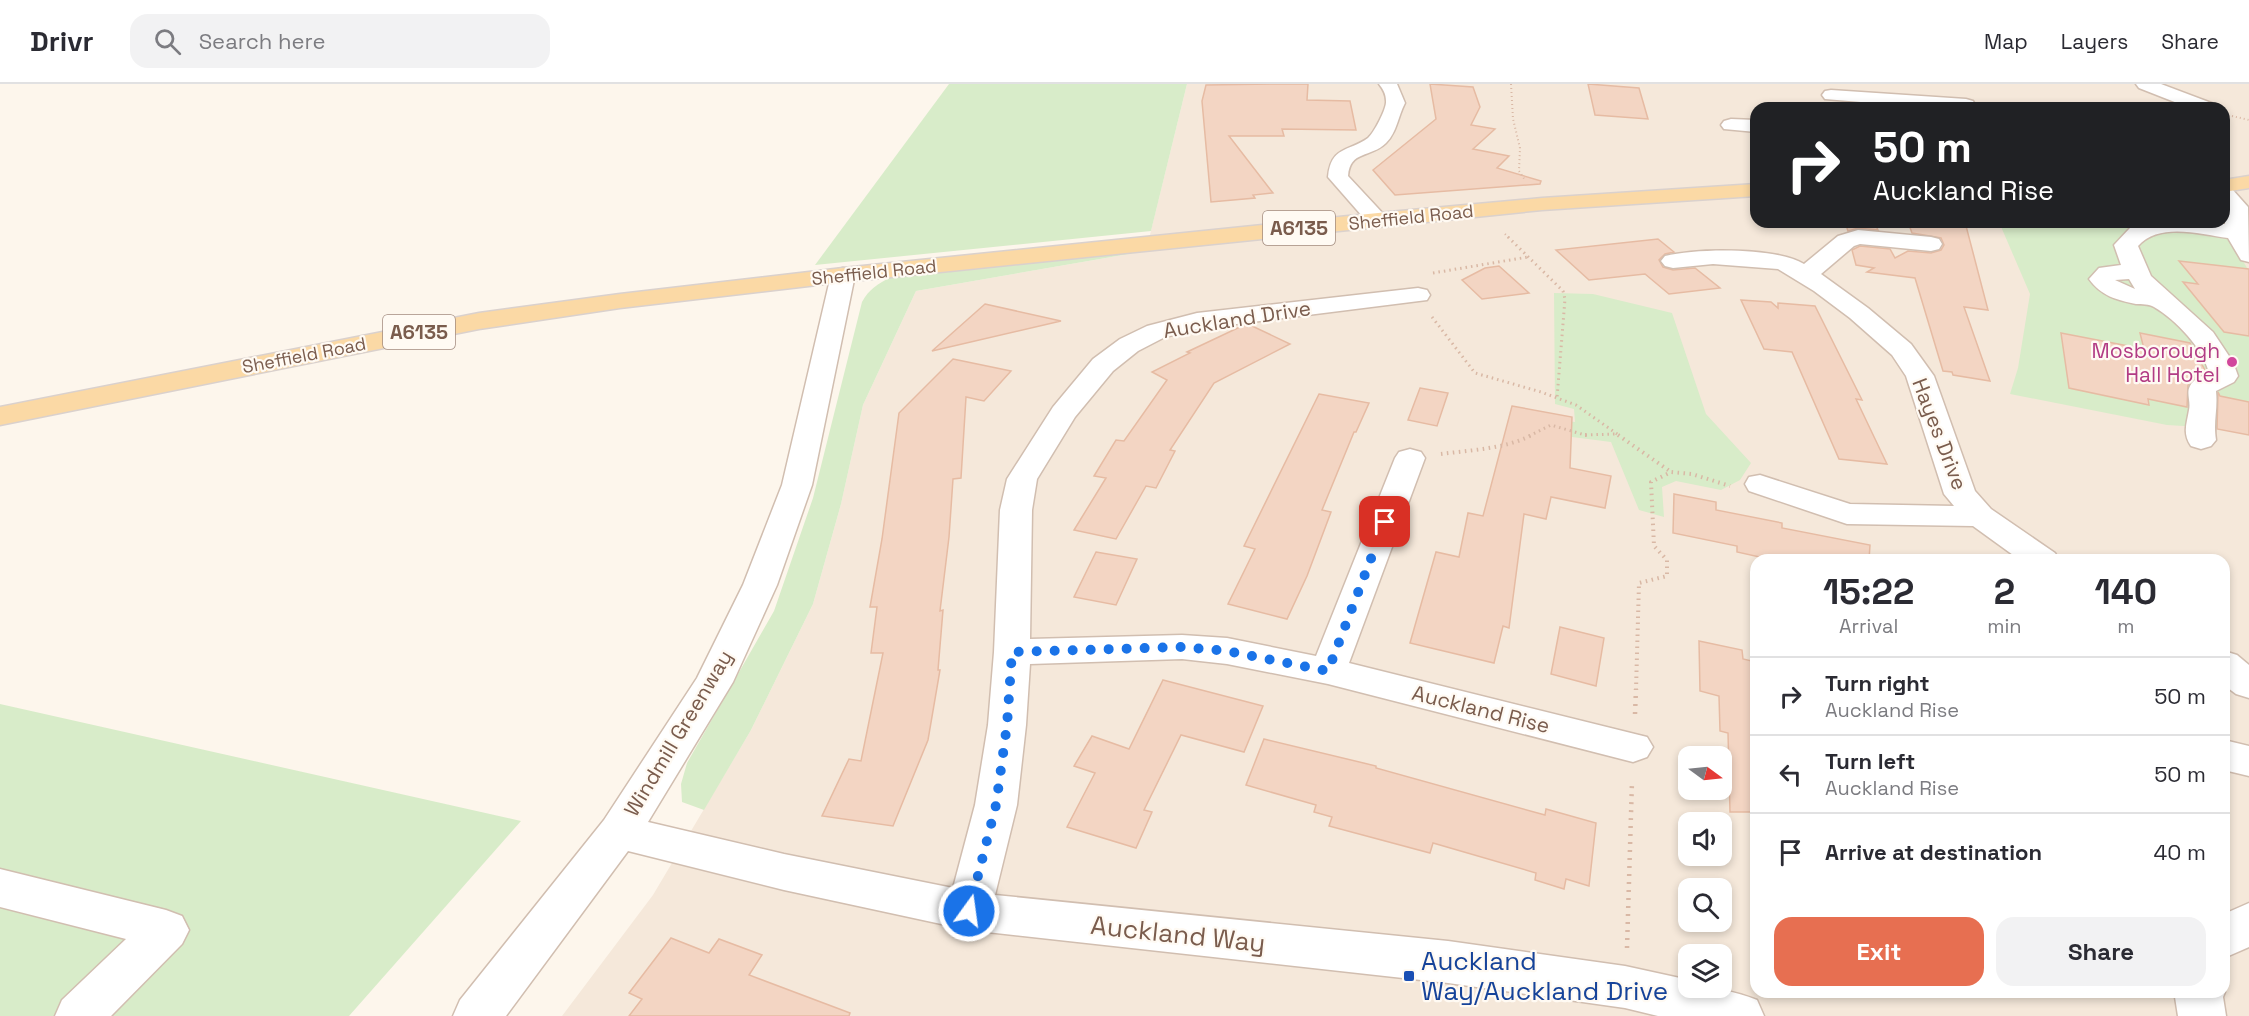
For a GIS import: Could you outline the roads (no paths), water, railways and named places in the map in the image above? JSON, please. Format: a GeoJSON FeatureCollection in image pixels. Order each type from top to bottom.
{"type":"FeatureCollection","features":[{"type":"Feature","properties":{"kind":"main road"},"geometry":{"type":"LineString","coordinates":[[2230,185],[2249,182]]}},
{"type":"Feature","properties":{"kind":"main road","name":"Sheffield Road"},"geometry":{"type":"LineString","coordinates":[[0,416],[479,321],[620,301],[843,275],[1480,210],[1750,190]]}},
{"type":"Feature","properties":{"kind":"street"},"geometry":{"type":"LineString","coordinates":[[1378,220],[1338,177],[1338,166],[1342,157],[1379,139],[1396,103],[1393,91],[1388,84]]}},
{"type":"Feature","properties":{"kind":"street"},"geometry":{"type":"LineString","coordinates":[[1951,84],[1964,102]]}},
{"type":"Feature","properties":{"kind":"street"},"geometry":{"type":"LineString","coordinates":[[2145,84],[2192,102]]}},
{"type":"Feature","properties":{"kind":"street"},"geometry":{"type":"LineString","coordinates":[[1829,90],[1926,102]]}},
{"type":"Feature","properties":{"kind":"street"},"geometry":{"type":"LineString","coordinates":[[1829,90],[1842,102]]}},
{"type":"Feature","properties":{"kind":"street"},"geometry":{"type":"LineString","coordinates":[[1731,125],[1750,126]]}},
{"type":"Feature","properties":{"kind":"street"},"geometry":{"type":"LineString","coordinates":[[2230,200],[2237,207],[2234,222],[2243,240]]}},
{"type":"Feature","properties":{"kind":"street"},"geometry":{"type":"LineString","coordinates":[[2166,228],[2140,232],[2126,245],[2132,266],[2145,285],[2195,330],[2221,360],[2224,376],[2202,388],[2204,409],[2199,421],[2201,440]]}},
{"type":"Feature","properties":{"kind":"street"},"geometry":{"type":"LineString","coordinates":[[2188,228],[2243,240]]}},
{"type":"Feature","properties":{"kind":"street"},"geometry":{"type":"LineString","coordinates":[[1673,261],[1713,257],[1795,268],[1858,237],[1931,244]]}},
{"type":"Feature","properties":{"kind":"street","name":"Hayes Drive"},"geometry":{"type":"LineString","coordinates":[[1795,268],[1859,313],[1902,350],[1920,376],[1960,494],[1980,516],[2034,554]]}},
{"type":"Feature","properties":{"kind":"street"},"geometry":{"type":"LineString","coordinates":[[2136,272],[2107,273],[2101,279],[2104,284],[2119,291],[2161,299]]}},
{"type":"Feature","properties":{"kind":"street","name":"Windmill Greenway"},"geometry":{"type":"LineString","coordinates":[[477,1016],[619,832],[714,682],[776,544],[797,485],[843,275]]}},
{"type":"Feature","properties":{"kind":"street","name":"Auckland Drive"},"geometry":{"type":"LineString","coordinates":[[969,911],[996,805],[1007,725],[1012,652],[1016,510],[1022,479],[1063,413],[1103,365],[1129,345],[1156,331],[1197,321],[1416,295]]}},
{"type":"Feature","properties":{"kind":"street"},"geometry":{"type":"LineString","coordinates":[[1328,671],[1410,458]]}},
{"type":"Feature","properties":{"kind":"street"},"geometry":{"type":"LineString","coordinates":[[1760,484],[1847,514],[1980,516]]}},
{"type":"Feature","properties":{"kind":"street","name":"Auckland Rise"},"geometry":{"type":"LineString","coordinates":[[1012,652],[1182,647],[1227,651],[1328,671],[1634,747]]}},
{"type":"Feature","properties":{"kind":"street"},"geometry":{"type":"LineString","coordinates":[[2230,652],[2249,650]]}},
{"type":"Feature","properties":{"kind":"street"},"geometry":{"type":"LineString","coordinates":[[2230,669],[2249,686]]}},
{"type":"Feature","properties":{"kind":"street"},"geometry":{"type":"LineString","coordinates":[[2230,757],[2249,761]]}},
{"type":"Feature","properties":{"kind":"street","name":"Auckland Way"},"geometry":{"type":"LineString","coordinates":[[619,832],[784,872],[969,911],[1448,962],[1625,987],[1692,1002],[1740,1016]]}},
{"type":"Feature","properties":{"kind":"street"},"geometry":{"type":"LineString","coordinates":[[0,888],[166,930],[79,1016]]}},
{"type":"Feature","properties":{"kind":"street"},"geometry":{"type":"LineString","coordinates":[[2230,934],[2249,923]]}},
{"type":"Feature","properties":{"kind":"street"},"geometry":{"type":"LineString","coordinates":[[2199,998],[2202,1016]]}},
{"type":"Feature","properties":{"kind":"place","name":"Mosborough Hall Hotel"},"geometry":{"type":"Point","coordinates":[2232,362]}},
{"type":"Feature","properties":{"kind":"place","name":"Auckland Way/Auckland Drive"},"geometry":{"type":"Point","coordinates":[1409,976]}}]}
